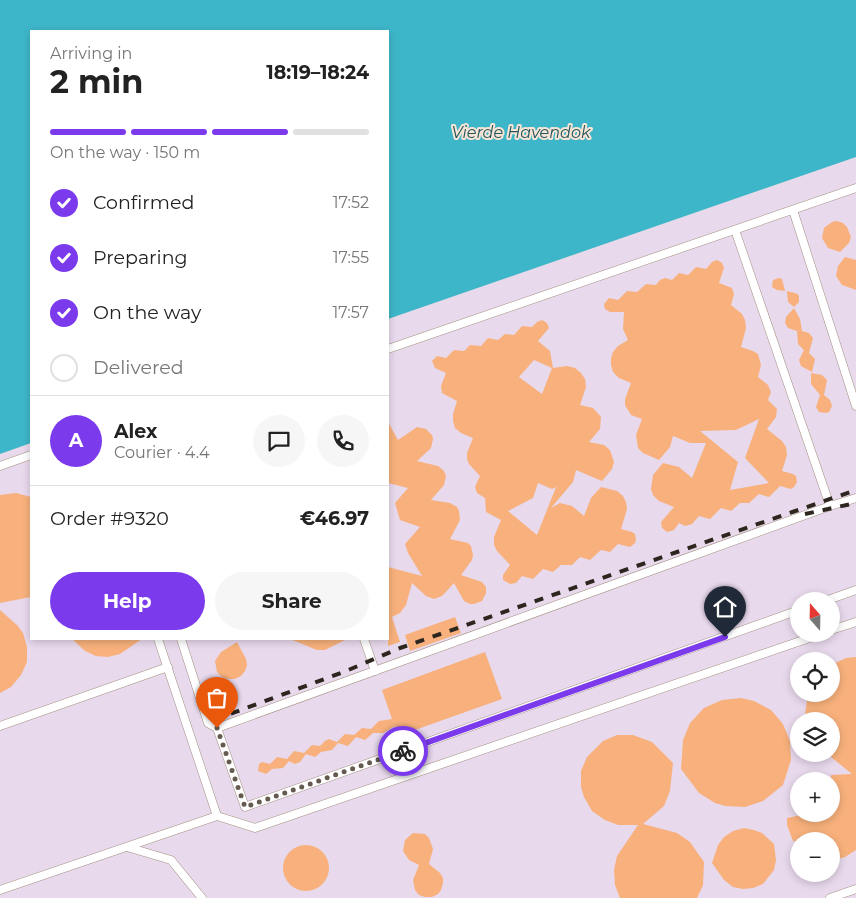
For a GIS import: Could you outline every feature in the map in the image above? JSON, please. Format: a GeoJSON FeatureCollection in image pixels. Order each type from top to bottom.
{"type":"FeatureCollection","features":[{"type":"Feature","properties":{"kind":"lane"},"geometry":{"type":"LineString","coordinates":[[389,349],[856,188]]}},
{"type":"Feature","properties":{"kind":"lane"},"geometry":{"type":"LineString","coordinates":[[794,210],[856,406]]}},
{"type":"Feature","properties":{"kind":"lane"},"geometry":{"type":"LineString","coordinates":[[735,230],[830,506]]}},
{"type":"Feature","properties":{"kind":"lane"},"geometry":{"type":"LineString","coordinates":[[0,466],[30,455]]}},
{"type":"Feature","properties":{"kind":"lane"},"geometry":{"type":"LineString","coordinates":[[217,728],[856,498]]}},
{"type":"Feature","properties":{"kind":"lane"},"geometry":{"type":"LineString","coordinates":[[840,596],[856,590]]}},
{"type":"Feature","properties":{"kind":"lane"},"geometry":{"type":"LineString","coordinates":[[181,640],[208,723],[217,728],[245,807],[790,613]]}},
{"type":"Feature","properties":{"kind":"lane"},"geometry":{"type":"LineString","coordinates":[[840,627],[856,622]]}},
{"type":"Feature","properties":{"kind":"lane"},"geometry":{"type":"LineString","coordinates":[[158,640],[217,816]]}},
{"type":"Feature","properties":{"kind":"lane"},"geometry":{"type":"LineString","coordinates":[[364,640],[375,671]]}},
{"type":"Feature","properties":{"kind":"lane"},"geometry":{"type":"LineString","coordinates":[[0,890],[217,816],[254,828],[798,642]]}},
{"type":"Feature","properties":{"kind":"lane"},"geometry":{"type":"LineString","coordinates":[[0,726],[168,667]]}},
{"type":"Feature","properties":{"kind":"lane"},"geometry":{"type":"LineString","coordinates":[[127,847],[171,860],[202,898]]}},
{"type":"Feature","properties":{"kind":"lane"},"geometry":{"type":"LineString","coordinates":[[830,898],[856,889]]}},
{"type":"Feature","properties":{"kind":"shaded area"},"geometry":{"type":"Polygon","coordinates":[[[856,157],[856,898],[0,898],[0,454],[30,443],[30,640],[389,640],[389,319],[856,157]]]}},
{"type":"Feature","properties":{"kind":"water","name":"Vierde Havendok"},"geometry":{"type":"Polygon","coordinates":[[[0,0],[856,0],[856,157],[389,319],[389,30],[30,30],[30,443],[0,454],[0,0]]]}},
{"type":"Feature","properties":{"kind":"building"},"geometry":{"type":"Polygon","coordinates":[[[837,221],[847,227],[851,237],[849,243],[840,252],[828,248],[822,238],[824,228],[837,221]]]}},
{"type":"Feature","properties":{"kind":"building"},"geometry":{"type":"Polygon","coordinates":[[[845,257],[856,260],[856,290],[842,285],[836,276],[838,266],[845,257]]]}},
{"type":"Feature","properties":{"kind":"building"},"geometry":{"type":"Polygon","coordinates":[[[717,260],[722,263],[724,268],[719,283],[732,288],[734,294],[731,305],[742,314],[745,320],[746,328],[741,347],[758,354],[761,365],[758,377],[768,385],[771,392],[768,400],[777,409],[776,417],[767,429],[782,441],[786,447],[787,455],[782,471],[796,476],[797,482],[791,489],[780,486],[769,497],[759,494],[749,503],[740,503],[731,511],[721,508],[710,519],[699,516],[692,524],[685,526],[679,523],[674,530],[667,532],[662,528],[661,522],[674,507],[659,501],[653,495],[651,489],[653,475],[663,463],[679,467],[692,478],[706,443],[690,443],[673,436],[670,447],[659,460],[643,453],[638,448],[636,435],[642,419],[631,415],[625,405],[625,399],[631,383],[619,378],[613,372],[611,365],[613,352],[618,346],[628,340],[623,329],[624,312],[610,312],[605,309],[604,304],[609,298],[618,300],[627,291],[637,292],[646,284],[656,285],[665,278],[672,280],[679,273],[688,275],[696,267],[706,269],[712,262],[717,260]],[[759,419],[736,430],[700,431],[738,462],[730,490],[769,483],[745,458],[759,419]]]}},
{"type":"Feature","properties":{"kind":"building"},"geometry":{"type":"Polygon","coordinates":[[[782,279],[785,291],[772,287],[773,280],[782,279]]]}},
{"type":"Feature","properties":{"kind":"building"},"geometry":{"type":"Polygon","coordinates":[[[787,291],[798,294],[799,302],[794,307],[788,302],[787,291]]]}},
{"type":"Feature","properties":{"kind":"building"},"geometry":{"type":"Polygon","coordinates":[[[794,308],[800,319],[802,331],[809,333],[813,338],[809,353],[815,359],[812,372],[801,366],[799,360],[804,350],[798,344],[797,331],[788,328],[785,323],[786,317],[794,308]]]}},
{"type":"Feature","properties":{"kind":"building"},"geometry":{"type":"Polygon","coordinates":[[[542,320],[547,323],[549,328],[538,341],[550,351],[553,368],[567,366],[575,368],[585,379],[586,387],[580,405],[593,408],[601,417],[600,429],[589,442],[604,445],[610,450],[614,462],[612,469],[602,481],[576,470],[573,482],[551,508],[560,503],[572,506],[584,516],[591,498],[601,487],[617,491],[623,496],[627,509],[621,529],[635,534],[636,540],[630,547],[618,544],[610,552],[601,550],[590,560],[580,557],[572,565],[561,565],[553,572],[543,569],[533,579],[522,576],[516,583],[510,584],[503,580],[503,575],[510,565],[494,545],[494,537],[501,520],[486,512],[485,498],[477,493],[475,487],[480,476],[467,459],[467,453],[473,438],[455,428],[453,414],[457,401],[442,393],[441,386],[446,373],[435,368],[432,361],[437,356],[446,358],[454,350],[464,351],[470,345],[481,346],[488,338],[498,340],[505,334],[514,335],[522,326],[532,327],[542,320]],[[534,360],[519,377],[542,394],[552,368],[534,360]],[[538,483],[533,498],[508,511],[537,535],[556,487],[552,489],[538,483]]]}},
{"type":"Feature","properties":{"kind":"building"},"geometry":{"type":"Polygon","coordinates":[[[811,373],[822,375],[827,380],[824,395],[830,400],[832,406],[829,412],[819,412],[816,407],[820,395],[811,384],[811,373]]]}},
{"type":"Feature","properties":{"kind":"building"},"geometry":{"type":"Polygon","coordinates":[[[389,424],[398,440],[417,427],[426,429],[432,435],[431,448],[417,461],[438,466],[444,471],[446,476],[444,485],[431,500],[450,503],[457,507],[460,520],[450,539],[468,543],[471,546],[473,555],[472,560],[461,575],[482,582],[486,587],[486,593],[482,601],[470,604],[464,601],[454,583],[442,596],[434,599],[426,596],[412,583],[406,605],[400,613],[392,617],[400,642],[388,646],[389,567],[422,576],[408,553],[405,544],[420,527],[400,520],[395,503],[408,488],[389,483],[389,424]]]}},
{"type":"Feature","properties":{"kind":"building"},"geometry":{"type":"Polygon","coordinates":[[[16,493],[30,497],[30,597],[0,603],[0,495],[16,493]]]}},
{"type":"Feature","properties":{"kind":"building"},"geometry":{"type":"Polygon","coordinates":[[[0,610],[23,633],[27,647],[27,662],[21,675],[11,687],[0,693],[0,610]]]}},
{"type":"Feature","properties":{"kind":"building"},"geometry":{"type":"Polygon","coordinates":[[[455,617],[461,633],[410,651],[405,635],[455,617]]]}},
{"type":"Feature","properties":{"kind":"building"},"geometry":{"type":"Polygon","coordinates":[[[73,640],[141,640],[120,654],[108,657],[96,656],[85,651],[73,640]]]}},
{"type":"Feature","properties":{"kind":"building"},"geometry":{"type":"Polygon","coordinates":[[[292,640],[345,640],[325,650],[317,650],[292,640]]]}},
{"type":"Feature","properties":{"kind":"building"},"geometry":{"type":"Polygon","coordinates":[[[237,642],[246,659],[245,671],[235,679],[222,677],[217,672],[215,661],[221,652],[237,642]]]}},
{"type":"Feature","properties":{"kind":"building"},"geometry":{"type":"Polygon","coordinates":[[[485,652],[502,699],[398,736],[395,726],[383,733],[373,733],[365,740],[356,737],[348,746],[338,743],[332,750],[321,752],[315,757],[306,754],[300,762],[295,764],[289,761],[283,768],[272,769],[266,774],[258,771],[259,764],[262,762],[270,764],[277,757],[287,759],[294,751],[304,753],[312,745],[320,746],[329,739],[337,742],[345,734],[354,735],[362,728],[371,729],[379,721],[392,719],[382,690],[485,652]]]}},
{"type":"Feature","properties":{"kind":"building"},"geometry":{"type":"Polygon","coordinates":[[[856,657],[856,850],[840,858],[840,832],[790,833],[787,818],[790,817],[790,822],[840,822],[840,775],[852,774],[837,762],[840,762],[840,712],[805,712],[807,702],[840,702],[840,661],[856,657]]]}},
{"type":"Feature","properties":{"kind":"building"},"geometry":{"type":"Polygon","coordinates":[[[741,698],[754,701],[771,710],[783,724],[790,741],[790,762],[783,785],[763,801],[745,807],[725,806],[715,803],[699,793],[681,769],[683,740],[690,723],[704,708],[722,700],[741,698]]]}},
{"type":"Feature","properties":{"kind":"building"},"geometry":{"type":"Polygon","coordinates":[[[617,735],[633,735],[652,742],[673,763],[670,791],[664,806],[643,824],[677,833],[690,842],[704,862],[703,885],[697,898],[620,898],[615,885],[614,870],[617,856],[638,825],[618,825],[605,820],[592,811],[581,787],[581,771],[587,757],[603,741],[617,735]]]}},
{"type":"Feature","properties":{"kind":"building"},"geometry":{"type":"Polygon","coordinates":[[[744,828],[762,833],[774,844],[776,860],[774,870],[763,884],[743,889],[733,887],[724,880],[712,863],[718,845],[724,837],[733,831],[744,828]]]}},
{"type":"Feature","properties":{"kind":"building"},"geometry":{"type":"Polygon","coordinates":[[[413,833],[425,834],[429,838],[433,849],[429,864],[443,878],[441,890],[432,897],[419,895],[415,890],[413,880],[419,865],[409,860],[403,851],[405,840],[413,833]]]}},
{"type":"Feature","properties":{"kind":"building"},"geometry":{"type":"Polygon","coordinates":[[[301,845],[311,845],[325,855],[329,868],[325,881],[319,887],[311,891],[301,891],[287,881],[283,873],[283,863],[293,849],[301,845]]]}},
{"type":"Feature","properties":{"kind":"railway"},"geometry":{"type":"LineString","coordinates":[[214,720],[346,671],[400,648],[856,490]]}},
{"type":"Feature","properties":{"kind":"railway"},"geometry":{"type":"LineString","coordinates":[[805,514],[856,503]]}},
{"type":"Feature","properties":{"kind":"way so far"},"geometry":{"type":"LineString","coordinates":[[217,728],[245,807],[403,751]]}},
{"type":"Feature","properties":{"kind":"route"},"geometry":{"type":"LineString","coordinates":[[403,751],[725,637]]}}]}
